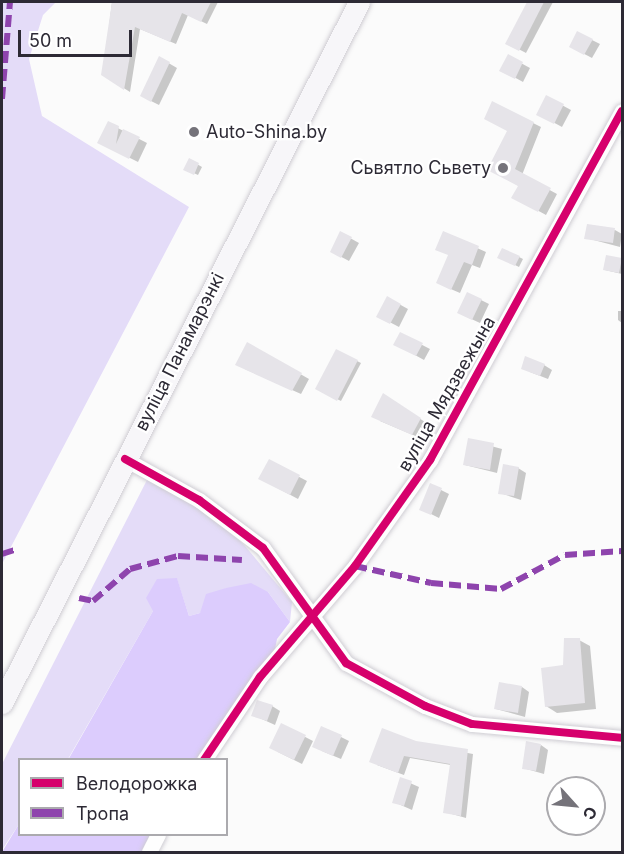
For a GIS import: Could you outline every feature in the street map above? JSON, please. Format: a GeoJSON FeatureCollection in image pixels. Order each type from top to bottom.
{"type":"FeatureCollection","features":[{"type":"Feature","properties":{"kind":"main road","name":"вуліца Панамарэнкі"},"geometry":{"type":"LineString","coordinates":[[2,703],[359,2]]}},
{"type":"Feature","properties":{"kind":"street","name":"вуліца Мядзвежына"},"geometry":{"type":"LineString","coordinates":[[205,758],[260,677],[313,617],[430,460],[622,111]]}},
{"type":"Feature","properties":{"kind":"street"},"geometry":{"type":"LineString","coordinates":[[125,459],[199,500],[263,548],[346,663],[425,706],[472,724],[622,738]]}},
{"type":"Feature","properties":{"kind":"street"},"geometry":{"type":"LineString","coordinates":[[149,852],[157,836]]}},
{"type":"Feature","properties":{"kind":"shaded area"},"geometry":{"type":"Polygon","coordinates":[[[2,2],[56,2],[43,15],[29,59],[42,116],[189,207],[2,564],[2,2]]]}},
{"type":"Feature","properties":{"kind":"shaded area"},"geometry":{"type":"Polygon","coordinates":[[[148,478],[217,518],[245,546],[292,602],[290,622],[268,592],[226,588],[200,613],[189,616],[177,579],[153,611],[69,758],[18,758],[18,826],[2,850],[2,764],[148,478]]]}},
{"type":"Feature","properties":{"kind":"shaded area"},"geometry":{"type":"Polygon","coordinates":[[[177,578],[189,616],[200,613],[206,594],[251,583],[268,592],[290,622],[277,639],[274,654],[202,758],[69,758],[153,611],[146,598],[157,579],[177,578]]]}},
{"type":"Feature","properties":{"kind":"shaded area"},"geometry":{"type":"Polygon","coordinates":[[[18,826],[18,836],[153,836],[144,852],[2,852],[18,826]]]}},
{"type":"Feature","properties":{"kind":"building"},"geometry":{"type":"Polygon","coordinates":[[[112,2],[211,2],[201,22],[182,13],[170,42],[135,27],[124,90],[101,75],[112,2]]]}},
{"type":"Feature","properties":{"kind":"building"},"geometry":{"type":"Polygon","coordinates":[[[527,2],[544,2],[519,51],[505,44],[527,2]]]}},
{"type":"Feature","properties":{"kind":"building"},"geometry":{"type":"Polygon","coordinates":[[[577,31],[593,39],[584,55],[569,47],[577,31]]]}},
{"type":"Feature","properties":{"kind":"building"},"geometry":{"type":"Polygon","coordinates":[[[508,54],[523,62],[515,79],[499,71],[508,54]]]}},
{"type":"Feature","properties":{"kind":"building"},"geometry":{"type":"Polygon","coordinates":[[[159,56],[170,62],[151,102],[140,96],[159,56]]]}},
{"type":"Feature","properties":{"kind":"building"},"geometry":{"type":"Polygon","coordinates":[[[546,95],[564,104],[554,124],[536,115],[546,95]]]}},
{"type":"Feature","properties":{"kind":"building"},"geometry":{"type":"Polygon","coordinates":[[[492,101],[534,122],[515,169],[551,188],[538,212],[511,198],[518,186],[487,170],[507,131],[484,119],[492,101]]]}},
{"type":"Feature","properties":{"kind":"building"},"geometry":{"type":"Polygon","coordinates":[[[108,121],[119,126],[116,144],[123,129],[140,137],[129,159],[97,143],[108,121]]]}},
{"type":"Feature","properties":{"kind":"building"},"geometry":{"type":"Polygon","coordinates":[[[189,158],[199,163],[194,175],[183,170],[189,158]]]}},
{"type":"Feature","properties":{"kind":"building"},"geometry":{"type":"Polygon","coordinates":[[[587,224],[615,228],[613,243],[584,239],[587,224]]]}},
{"type":"Feature","properties":{"kind":"building"},"geometry":{"type":"Polygon","coordinates":[[[340,231],[352,237],[341,258],[330,252],[340,231]]]}},
{"type":"Feature","properties":{"kind":"building"},"geometry":{"type":"Polygon","coordinates":[[[443,231],[479,246],[472,265],[464,262],[451,290],[436,283],[448,255],[435,250],[443,231]]]}},
{"type":"Feature","properties":{"kind":"building"},"geometry":{"type":"Polygon","coordinates":[[[502,248],[520,256],[515,266],[497,258],[502,248]]]}},
{"type":"Feature","properties":{"kind":"building"},"geometry":{"type":"Polygon","coordinates":[[[606,255],[622,258],[619,273],[603,270],[606,255]]]}},
{"type":"Feature","properties":{"kind":"building"},"geometry":{"type":"Polygon","coordinates":[[[467,292],[482,299],[472,320],[457,313],[467,292]]]}},
{"type":"Feature","properties":{"kind":"building"},"geometry":{"type":"Polygon","coordinates":[[[387,296],[401,304],[390,324],[376,317],[387,296]]]}},
{"type":"Feature","properties":{"kind":"building"},"geometry":{"type":"Polygon","coordinates":[[[400,332],[423,343],[416,356],[393,345],[400,332]]]}},
{"type":"Feature","properties":{"kind":"building"},"geometry":{"type":"Polygon","coordinates":[[[247,342],[302,373],[292,391],[235,365],[247,342]]]}},
{"type":"Feature","properties":{"kind":"building"},"geometry":{"type":"Polygon","coordinates":[[[336,349],[358,360],[337,401],[315,389],[336,349]]]}},
{"type":"Feature","properties":{"kind":"building"},"geometry":{"type":"Polygon","coordinates":[[[525,356],[545,364],[540,376],[521,369],[525,356]]]}},
{"type":"Feature","properties":{"kind":"building"},"geometry":{"type":"Polygon","coordinates":[[[383,393],[421,418],[412,435],[371,417],[383,393]]]}},
{"type":"Feature","properties":{"kind":"building"},"geometry":{"type":"Polygon","coordinates":[[[468,438],[494,443],[490,470],[463,465],[468,438]]]}},
{"type":"Feature","properties":{"kind":"building"},"geometry":{"type":"Polygon","coordinates":[[[269,459],[300,475],[290,495],[258,479],[269,459]]]}},
{"type":"Feature","properties":{"kind":"building"},"geometry":{"type":"Polygon","coordinates":[[[503,464],[519,467],[514,496],[498,494],[503,464]]]}},
{"type":"Feature","properties":{"kind":"building"},"geometry":{"type":"Polygon","coordinates":[[[430,483],[442,488],[431,515],[419,510],[430,483]]]}},
{"type":"Feature","properties":{"kind":"building"},"geometry":{"type":"Polygon","coordinates":[[[564,638],[580,638],[585,703],[545,707],[541,668],[563,665],[564,638]]]}},
{"type":"Feature","properties":{"kind":"building"},"geometry":{"type":"Polygon","coordinates":[[[499,682],[522,686],[518,713],[494,709],[499,682]]]}},
{"type":"Feature","properties":{"kind":"building"},"geometry":{"type":"Polygon","coordinates":[[[257,700],[273,705],[267,721],[251,716],[257,700]]]}},
{"type":"Feature","properties":{"kind":"building"},"geometry":{"type":"Polygon","coordinates":[[[281,723],[306,735],[294,760],[269,748],[281,723]]]}},
{"type":"Feature","properties":{"kind":"building"},"geometry":{"type":"Polygon","coordinates":[[[321,726],[342,735],[333,756],[312,747],[321,726]]]}},
{"type":"Feature","properties":{"kind":"building"},"geometry":{"type":"Polygon","coordinates":[[[382,728],[416,741],[468,749],[461,816],[443,813],[450,764],[404,756],[398,773],[369,762],[382,728]]]}},
{"type":"Feature","properties":{"kind":"building"},"geometry":{"type":"Polygon","coordinates":[[[526,741],[541,744],[536,771],[522,769],[526,741]]]}},
{"type":"Feature","properties":{"kind":"building"},"geometry":{"type":"Polygon","coordinates":[[[400,777],[412,781],[404,806],[392,803],[400,777]]]}},
{"type":"Feature","properties":{"kind":"marked path"},"geometry":{"type":"LineString","coordinates":[[2,99],[10,2]]}},
{"type":"Feature","properties":{"kind":"marked path"},"geometry":{"type":"LineString","coordinates":[[2,554],[14,550]]}},
{"type":"Feature","properties":{"kind":"marked path"},"geometry":{"type":"LineString","coordinates":[[355,566],[431,583],[501,589],[565,555],[622,551]]}},
{"type":"Feature","properties":{"kind":"marked path"},"geometry":{"type":"LineString","coordinates":[[79,598],[93,601],[130,569],[178,556],[242,560]]}},
{"type":"Feature","properties":{"kind":"cycle path"},"geometry":{"type":"LineString","coordinates":[[205,758],[260,677],[355,566],[430,460],[622,111]]}},
{"type":"Feature","properties":{"kind":"cycle path"},"geometry":{"type":"LineString","coordinates":[[125,459],[199,500],[263,548],[346,663],[425,706],[472,724],[622,738]]}},
{"type":"Feature","properties":{"kind":"place","name":"Auto-Shina.by"},"geometry":{"type":"Point","coordinates":[194,132]}},
{"type":"Feature","properties":{"kind":"place","name":"Сьвятло Сьвету"},"geometry":{"type":"Point","coordinates":[503,168]}}]}
